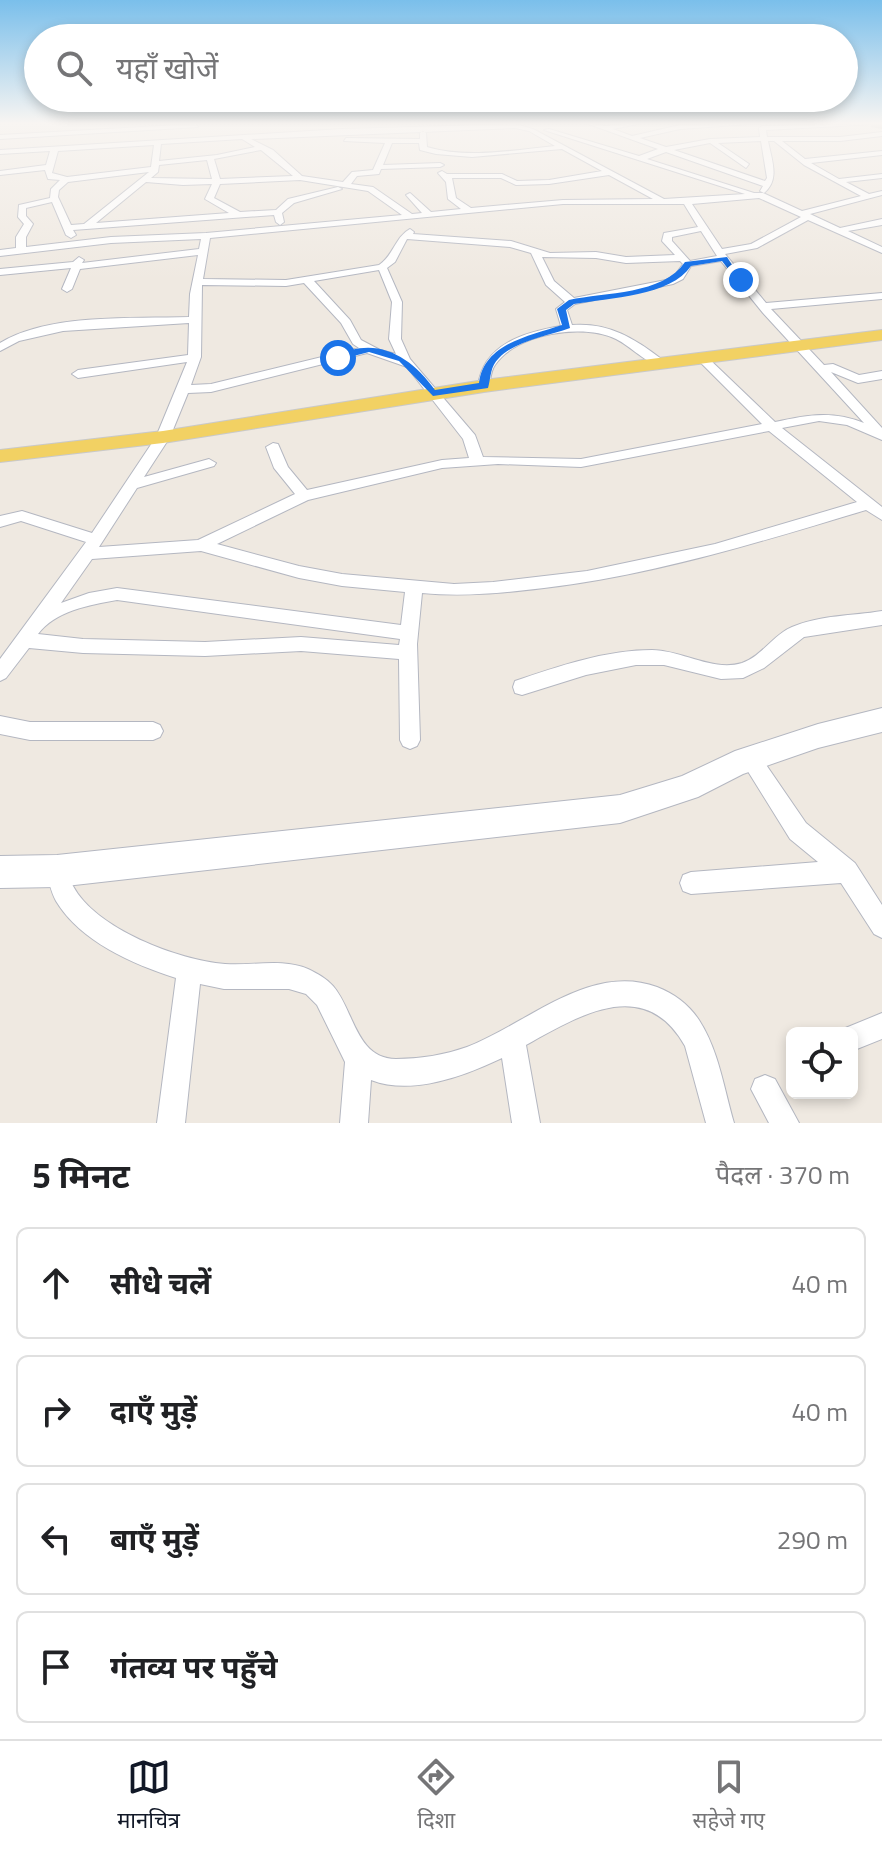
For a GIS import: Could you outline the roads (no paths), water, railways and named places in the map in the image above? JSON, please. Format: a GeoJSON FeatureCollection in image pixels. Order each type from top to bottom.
{"type":"FeatureCollection","features":[{"type":"Feature","properties":{"kind":"main road"},"geometry":{"type":"LineString","coordinates":[[0,456],[163,437],[433,393],[660,363],[804,352],[882,335]]}},
{"type":"Feature","properties":{"kind":"street"},"geometry":{"type":"LineString","coordinates":[[49,174],[65,180],[101,174]]}},
{"type":"Feature","properties":{"kind":"street"},"geometry":{"type":"LineString","coordinates":[[87,226],[150,174]]}},
{"type":"Feature","properties":{"kind":"street"},"geometry":{"type":"LineString","coordinates":[[215,174],[217,181],[209,199],[241,216]]}},
{"type":"Feature","properties":{"kind":"street"},"geometry":{"type":"LineString","coordinates":[[296,174],[300,178]]}},
{"type":"Feature","properties":{"kind":"street"},"geometry":{"type":"LineString","coordinates":[[69,228],[278,212],[287,203],[299,198],[349,186],[355,174]]}},
{"type":"Feature","properties":{"kind":"street"},"geometry":{"type":"LineString","coordinates":[[470,211],[452,199],[453,190],[446,176],[502,176],[512,183],[595,174]]}},
{"type":"Feature","properties":{"kind":"street"},"geometry":{"type":"LineString","coordinates":[[615,174],[661,200]]}},
{"type":"Feature","properties":{"kind":"street"},"geometry":{"type":"LineString","coordinates":[[690,174],[758,195],[882,250]]}},
{"type":"Feature","properties":{"kind":"street"},"geometry":{"type":"LineString","coordinates":[[737,174],[769,185]]}},
{"type":"Feature","properties":{"kind":"street"},"geometry":{"type":"LineString","coordinates":[[768,174],[769,185]]}},
{"type":"Feature","properties":{"kind":"street"},"geometry":{"type":"LineString","coordinates":[[826,174],[866,195]]}},
{"type":"Feature","properties":{"kind":"street"},"geometry":{"type":"LineString","coordinates":[[836,181],[873,174]]}},
{"type":"Feature","properties":{"kind":"street"},"geometry":{"type":"LineString","coordinates":[[146,180],[300,178],[374,191],[419,216]]}},
{"type":"Feature","properties":{"kind":"street"},"geometry":{"type":"LineString","coordinates":[[65,180],[55,189],[55,199],[78,243],[77,266],[67,289]]}},
{"type":"Feature","properties":{"kind":"street"},"geometry":{"type":"LineString","coordinates":[[543,182],[563,202]]}},
{"type":"Feature","properties":{"kind":"street"},"geometry":{"type":"LineString","coordinates":[[0,253],[78,243],[206,236],[563,202],[686,201],[758,195],[769,185]]}},
{"type":"Feature","properties":{"kind":"street"},"geometry":{"type":"LineString","coordinates":[[404,236],[511,244],[549,256],[596,255],[626,260],[685,261],[746,249],[806,214],[882,193]]}},
{"type":"Feature","properties":{"kind":"street"},"geometry":{"type":"LineString","coordinates":[[197,282],[270,284],[382,267],[393,259],[404,236],[427,225],[419,216],[410,195]]}},
{"type":"Feature","properties":{"kind":"street"},"geometry":{"type":"LineString","coordinates":[[21,250],[21,237],[29,224],[22,217],[22,207],[55,199]]}},
{"type":"Feature","properties":{"kind":"street"},"geometry":{"type":"LineString","coordinates":[[686,201],[722,255],[764,306],[804,352],[834,379],[882,436]]}},
{"type":"Feature","properties":{"kind":"street"},"geometry":{"type":"LineString","coordinates":[[278,212],[284,229]]}},
{"type":"Feature","properties":{"kind":"street"},"geometry":{"type":"LineString","coordinates":[[842,230],[882,222]]}},
{"type":"Feature","properties":{"kind":"street"},"geometry":{"type":"LineString","coordinates":[[685,261],[667,241],[667,235],[705,228]]}},
{"type":"Feature","properties":{"kind":"street"},"geometry":{"type":"LineString","coordinates":[[0,673],[92,547],[163,437],[195,357],[197,282],[206,236]]}},
{"type":"Feature","properties":{"kind":"street"},"geometry":{"type":"LineString","coordinates":[[0,272],[201,252]]}},
{"type":"Feature","properties":{"kind":"street"},"geometry":{"type":"LineString","coordinates":[[535,252],[550,283],[572,302]]}},
{"type":"Feature","properties":{"kind":"street"},"geometry":{"type":"LineString","coordinates":[[567,326],[561,309],[572,302],[658,286],[679,277],[685,261]]}},
{"type":"Feature","properties":{"kind":"street"},"geometry":{"type":"LineString","coordinates":[[382,267],[397,302],[395,339],[406,362],[470,438],[477,460]]}},
{"type":"Feature","properties":{"kind":"street"},"geometry":{"type":"LineString","coordinates":[[307,280],[346,322],[357,342],[406,362]]}},
{"type":"Feature","properties":{"kind":"street"},"geometry":{"type":"LineString","coordinates":[[764,306],[882,296]]}},
{"type":"Feature","properties":{"kind":"street"},"geometry":{"type":"LineString","coordinates":[[1,345],[17,338],[102,323],[195,320]]}},
{"type":"Feature","properties":{"kind":"street"},"geometry":{"type":"LineString","coordinates":[[484,386],[485,372],[495,356],[518,343],[567,326],[591,327],[622,336],[660,363]]}},
{"type":"Feature","properties":{"kind":"street"},"geometry":{"type":"LineString","coordinates":[[184,389],[211,388],[369,349]]}},
{"type":"Feature","properties":{"kind":"street"},"geometry":{"type":"LineString","coordinates":[[804,352],[850,377],[882,375]]}},
{"type":"Feature","properties":{"kind":"street"},"geometry":{"type":"LineString","coordinates":[[78,374],[195,357]]}},
{"type":"Feature","properties":{"kind":"street"},"geometry":{"type":"LineString","coordinates":[[702,358],[774,428],[882,515]]}},
{"type":"Feature","properties":{"kind":"street"},"geometry":{"type":"LineString","coordinates":[[201,545],[304,496],[442,464],[477,460],[581,463],[774,428],[809,418],[833,417],[882,436]]}},
{"type":"Feature","properties":{"kind":"street"},"geometry":{"type":"LineString","coordinates":[[273,447],[281,468],[304,496]]}},
{"type":"Feature","properties":{"kind":"street"},"geometry":{"type":"LineString","coordinates":[[135,484],[209,463]]}},
{"type":"Feature","properties":{"kind":"street"},"geometry":{"type":"LineString","coordinates":[[0,522],[22,516],[92,547],[201,545],[299,572],[414,587],[493,588],[587,577],[715,550],[868,504]]}},
{"type":"Feature","properties":{"kind":"street"},"geometry":{"type":"LineString","coordinates":[[410,740],[408,633],[414,587]]}},
{"type":"Feature","properties":{"kind":"street"},"geometry":{"type":"LineString","coordinates":[[40,617],[89,599],[117,594],[260,611],[330,625],[408,633]]}},
{"type":"Feature","properties":{"kind":"street"},"geometry":{"type":"LineString","coordinates":[[522,687],[598,665],[653,657],[741,671],[771,653],[786,638],[801,631],[882,618]]}},
{"type":"Feature","properties":{"kind":"street"},"geometry":{"type":"LineString","coordinates":[[23,640],[83,646],[205,649],[301,644],[408,653]]}},
{"type":"Feature","properties":{"kind":"street"},"geometry":{"type":"LineString","coordinates":[[0,872],[57,871],[620,809],[688,788],[751,759],[818,736],[882,720]]}},
{"type":"Feature","properties":{"kind":"street"},"geometry":{"type":"LineString","coordinates":[[0,725],[30,731],[153,731]]}},
{"type":"Feature","properties":{"kind":"street"},"geometry":{"type":"LineString","coordinates":[[751,759],[798,831],[847,871],[882,926]]}},
{"type":"Feature","properties":{"kind":"street"},"geometry":{"type":"LineString","coordinates":[[57,871],[63,896],[78,913],[121,943],[189,970],[217,976],[296,977],[309,981],[321,989],[332,1004],[359,1058],[370,1067],[385,1072],[469,1060],[605,994],[643,993],[656,997],[678,1014],[697,1043],[720,1123]]}},
{"type":"Feature","properties":{"kind":"street"},"geometry":{"type":"LineString","coordinates":[[691,883],[847,871]]}},
{"type":"Feature","properties":{"kind":"street"},"geometry":{"type":"LineString","coordinates":[[171,1123],[189,970]]}},
{"type":"Feature","properties":{"kind":"street"},"geometry":{"type":"LineString","coordinates":[[858,1036],[882,1026]]}},
{"type":"Feature","properties":{"kind":"street"},"geometry":{"type":"LineString","coordinates":[[512,1039],[526,1123]]}},
{"type":"Feature","properties":{"kind":"street"},"geometry":{"type":"LineString","coordinates":[[354,1123],[359,1058]]}},
{"type":"Feature","properties":{"kind":"street"},"geometry":{"type":"LineString","coordinates":[[765,1089],[785,1123]]}}]}
